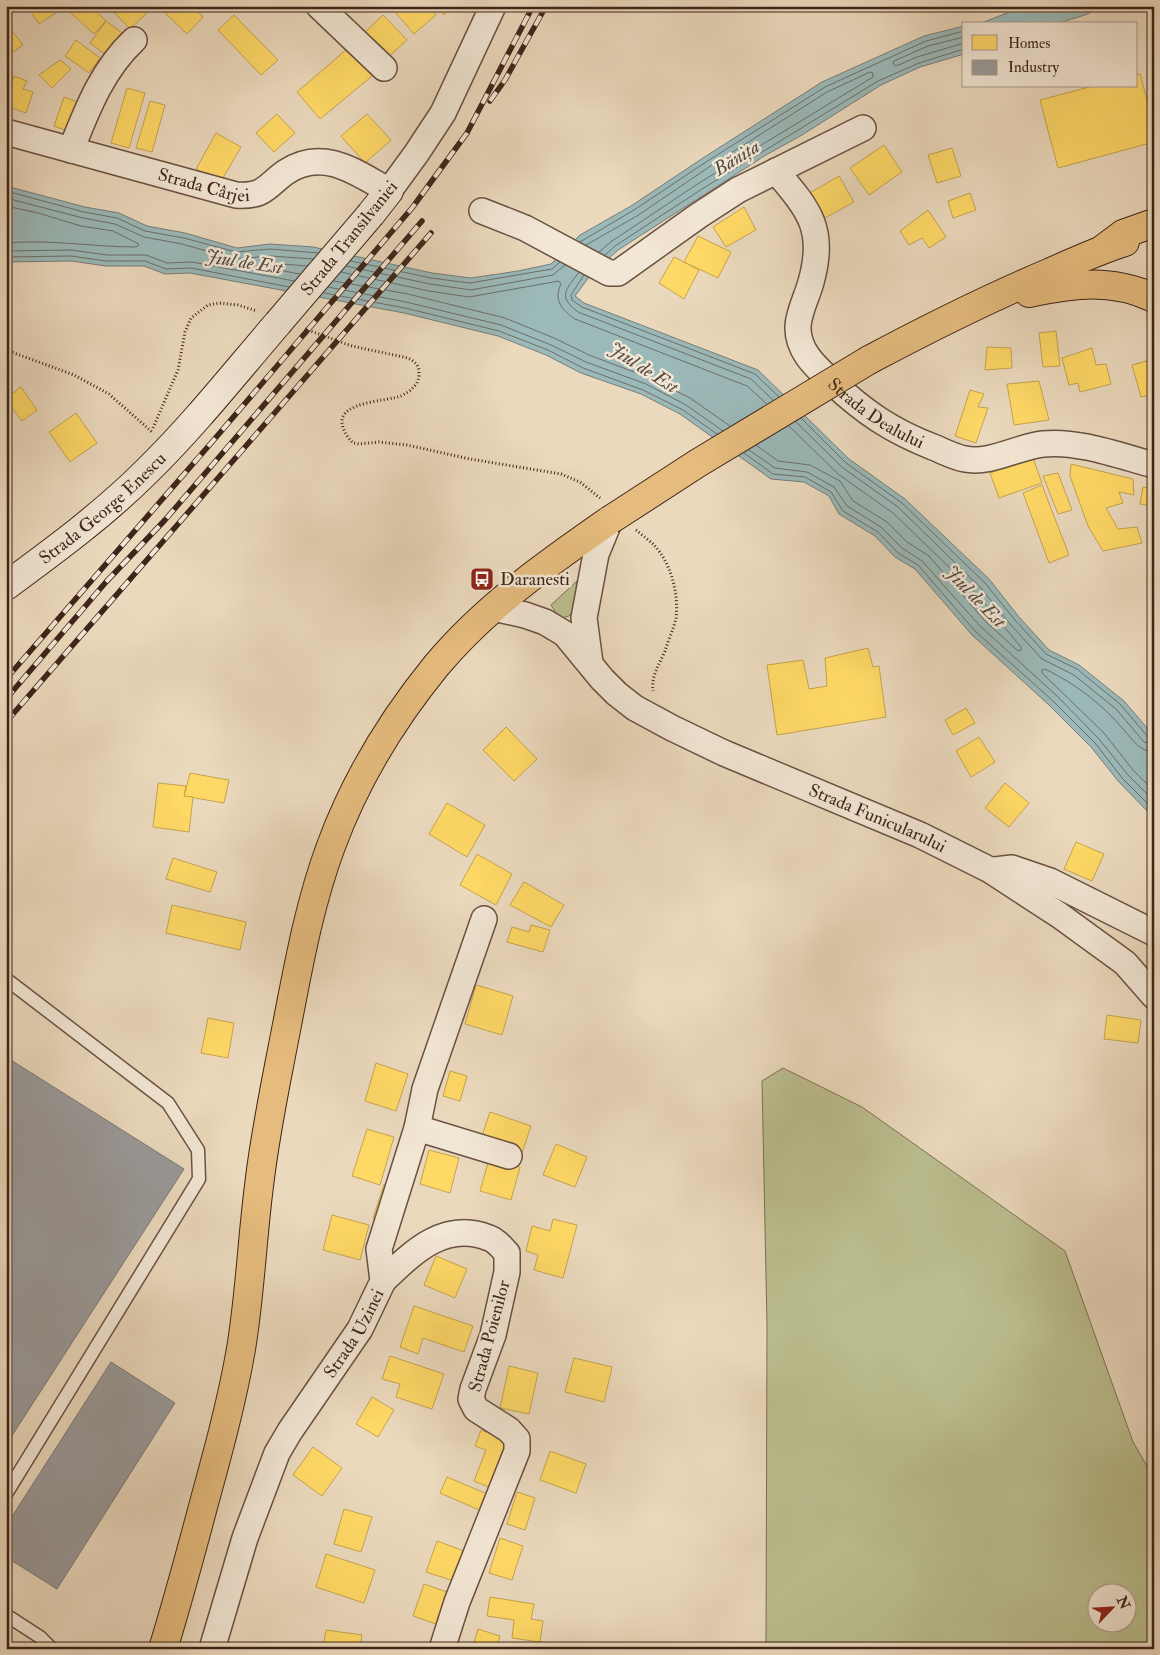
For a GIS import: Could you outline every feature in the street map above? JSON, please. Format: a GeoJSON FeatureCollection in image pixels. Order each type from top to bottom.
{"type":"FeatureCollection","features":[{"type":"Feature","properties":{"kind":"main road"},"geometry":{"type":"LineString","coordinates":[[1103,250],[1124,234],[1154,223]]}},
{"type":"Feature","properties":{"kind":"main road"},"geometry":{"type":"LineString","coordinates":[[163,1649],[224,1432],[233,1392],[242,1346],[259,1183],[269,1116],[307,929],[328,854],[353,795],[378,748],[402,710],[437,665],[493,608],[586,537],[698,462],[869,360],[945,320],[1035,278],[1103,250],[1154,236]]}},
{"type":"Feature","properties":{"kind":"main road"},"geometry":{"type":"LineString","coordinates":[[1035,278],[1101,272],[1154,280]]}},
{"type":"Feature","properties":{"kind":"main road"},"geometry":{"type":"LineString","coordinates":[[983,302],[1066,286],[1092,284],[1122,286],[1154,298]]}},
{"type":"Feature","properties":{"kind":"street"},"geometry":{"type":"LineString","coordinates":[[320,6],[384,68]]}},
{"type":"Feature","properties":{"kind":"street","name":"Strada Transilvaniei"},"geometry":{"type":"LineString","coordinates":[[162,439],[280,321],[389,191],[443,113],[492,6]]}},
{"type":"Feature","properties":{"kind":"street"},"geometry":{"type":"LineString","coordinates":[[71,150],[92,97],[113,63],[134,40]]}},
{"type":"Feature","properties":{"kind":"street"},"geometry":{"type":"LineString","coordinates":[[482,211],[525,228],[609,274],[618,273],[625,270],[738,190],[863,128]]}},
{"type":"Feature","properties":{"kind":"street","name":"Strada Cârjei"},"geometry":{"type":"LineString","coordinates":[[6,132],[236,195],[251,196],[266,190],[287,172],[303,164],[315,161],[328,161],[344,167],[389,191]]}},
{"type":"Feature","properties":{"kind":"street","name":"Strada Dealului"},"geometry":{"type":"LineString","coordinates":[[776,171],[805,206],[816,232],[816,260],[800,316],[799,338],[806,354],[814,365],[854,403],[881,423],[909,438],[966,459],[982,460],[1035,445],[1059,443],[1154,465]]}},
{"type":"Feature","properties":{"kind":"street","name":"Strada George Enescu"},"geometry":{"type":"LineString","coordinates":[[6,586],[56,550],[148,471],[162,439]]}},
{"type":"Feature","properties":{"kind":"street"},"geometry":{"type":"LineString","coordinates":[[590,663],[584,618],[596,554],[616,517]]}},
{"type":"Feature","properties":{"kind":"street","name":"Strada Funicularului"},"geometry":{"type":"LineString","coordinates":[[493,608],[526,615],[545,622],[565,634],[617,694],[635,708],[658,721],[724,754],[920,835],[990,870],[1059,915],[1125,962],[1154,996]]}},
{"type":"Feature","properties":{"kind":"street"},"geometry":{"type":"LineString","coordinates":[[990,870],[1012,868],[1050,881],[1154,933]]}},
{"type":"Feature","properties":{"kind":"street","name":"Strada Uzinei"},"geometry":{"type":"LineString","coordinates":[[212,1649],[245,1538],[277,1453],[290,1430],[360,1329],[383,1281],[379,1249],[417,1128],[425,1089],[484,918]]}},
{"type":"Feature","properties":{"kind":"street"},"geometry":{"type":"LineString","coordinates":[[417,1128],[509,1156]]}},
{"type":"Feature","properties":{"kind":"street","name":"Strada Poienilor"},"geometry":{"type":"LineString","coordinates":[[383,1281],[409,1255],[434,1239],[462,1231],[491,1238],[507,1253],[507,1272],[493,1336],[473,1388],[471,1399],[476,1409],[509,1430],[517,1439],[517,1450],[457,1602],[442,1649]]}},
{"type":"Feature","properties":{"kind":"lane"},"geometry":{"type":"LineString","coordinates":[[6,980],[168,1104],[198,1150],[199,1179],[6,1494]]}},
{"type":"Feature","properties":{"kind":"lane"},"geometry":{"type":"LineString","coordinates":[[6,1615],[40,1637],[52,1649]]}},
{"type":"Feature","properties":{"kind":"path"},"geometry":{"type":"LineString","coordinates":[[148,471],[152,452],[162,439],[160,409],[178,370],[185,332],[191,318],[208,306],[219,303],[238,305],[352,346],[408,358],[416,364],[419,370],[419,376],[414,388],[399,397],[379,399],[362,405],[344,415],[342,420],[344,430],[353,443],[380,442],[407,445],[470,460],[561,474],[586,486],[616,517],[654,546],[662,557],[675,590],[676,619],[652,683],[658,721]]}},
{"type":"Feature","properties":{"kind":"path"},"geometry":{"type":"LineString","coordinates":[[6,350],[74,375],[109,394],[162,439]]}},
{"type":"Feature","properties":{"kind":"green space"},"geometry":{"type":"Polygon","coordinates":[[[577,581],[576,606],[569,616],[562,618],[551,605],[577,581]]]}},
{"type":"Feature","properties":{"kind":"green space"},"geometry":{"type":"Polygon","coordinates":[[[783,1068],[862,1107],[1065,1251],[1133,1442],[1154,1478],[1154,1649],[766,1649],[767,1324],[762,1081],[783,1068]]]}},
{"type":"Feature","properties":{"kind":"water"},"geometry":{"type":"Polygon","coordinates":[[[1025,6],[1105,6],[1062,22],[984,22],[1025,6]]]}},
{"type":"Feature","properties":{"kind":"water"},"geometry":{"type":"Polygon","coordinates":[[[962,26],[962,55],[920,67],[881,85],[802,135],[766,155],[618,250],[589,277],[575,296],[584,303],[758,370],[849,459],[905,499],[989,579],[1019,617],[1049,650],[1079,665],[1124,701],[1154,736],[1154,818],[1119,782],[1091,747],[1049,705],[972,635],[915,569],[895,557],[875,536],[839,514],[829,496],[804,482],[771,479],[680,414],[641,394],[581,373],[546,355],[498,336],[404,313],[190,273],[165,274],[144,266],[106,266],[71,261],[6,262],[6,186],[85,207],[119,213],[147,226],[185,233],[237,248],[270,244],[313,247],[432,273],[471,278],[551,264],[580,235],[631,206],[822,82],[924,36],[962,26]]]}},
{"type":"Feature","properties":{"kind":"building: Homes"},"geometry":{"type":"Polygon","coordinates":[[[27,6],[62,6],[63,8],[39,24],[27,6]]]}},
{"type":"Feature","properties":{"kind":"building: Homes"},"geometry":{"type":"Polygon","coordinates":[[[77,6],[91,6],[106,21],[94,34],[71,13],[77,6]]]}},
{"type":"Feature","properties":{"kind":"building: Homes"},"geometry":{"type":"Polygon","coordinates":[[[154,6],[130,29],[109,7],[154,6]]]}},
{"type":"Feature","properties":{"kind":"building: Homes"},"geometry":{"type":"Polygon","coordinates":[[[158,6],[192,6],[203,17],[187,34],[158,6]]]}},
{"type":"Feature","properties":{"kind":"building: Homes"},"geometry":{"type":"Polygon","coordinates":[[[390,6],[428,6],[436,15],[414,34],[390,6]]]}},
{"type":"Feature","properties":{"kind":"building: Homes"},"geometry":{"type":"Polygon","coordinates":[[[436,6],[454,6],[444,15],[436,6]]]}},
{"type":"Feature","properties":{"kind":"building: Homes"},"geometry":{"type":"Polygon","coordinates":[[[234,15],[278,60],[261,75],[218,30],[234,15]]]}},
{"type":"Feature","properties":{"kind":"building: Homes"},"geometry":{"type":"Polygon","coordinates":[[[383,15],[407,40],[386,59],[363,34],[383,15]]]}},
{"type":"Feature","properties":{"kind":"building: Homes"},"geometry":{"type":"Polygon","coordinates":[[[106,21],[122,33],[106,55],[90,43],[106,21]]]}},
{"type":"Feature","properties":{"kind":"building: Homes"},"geometry":{"type":"Polygon","coordinates":[[[6,23],[23,45],[6,57],[6,23]]]}},
{"type":"Feature","properties":{"kind":"building: Homes"},"geometry":{"type":"Polygon","coordinates":[[[76,40],[100,58],[89,73],[65,56],[76,40]]]}},
{"type":"Feature","properties":{"kind":"building: Homes"},"geometry":{"type":"Polygon","coordinates":[[[353,44],[377,72],[320,119],[297,92],[353,44]]]}},
{"type":"Feature","properties":{"kind":"building: Homes"},"geometry":{"type":"Polygon","coordinates":[[[60,60],[71,69],[52,88],[39,75],[60,60]]]}},
{"type":"Feature","properties":{"kind":"building: Homes"},"geometry":{"type":"Polygon","coordinates":[[[1138,74],[1140,74],[1154,125],[1154,142],[1058,168],[1040,100],[1085,88],[1138,88],[1138,74]]]}},
{"type":"Feature","properties":{"kind":"building: Homes"},"geometry":{"type":"Polygon","coordinates":[[[14,76],[27,81],[23,89],[33,92],[26,113],[6,106],[6,79],[12,82],[14,76]]]}},
{"type":"Feature","properties":{"kind":"building: Homes"},"geometry":{"type":"Polygon","coordinates":[[[127,88],[145,93],[129,148],[111,143],[127,88]]]}},
{"type":"Feature","properties":{"kind":"building: Homes"},"geometry":{"type":"Polygon","coordinates":[[[64,97],[80,103],[70,132],[54,126],[64,97]]]}},
{"type":"Feature","properties":{"kind":"building: Homes"},"geometry":{"type":"Polygon","coordinates":[[[150,101],[165,105],[152,152],[136,148],[150,101]]]}},
{"type":"Feature","properties":{"kind":"building: Homes"},"geometry":{"type":"Polygon","coordinates":[[[277,114],[295,133],[274,152],[256,133],[277,114]]]}},
{"type":"Feature","properties":{"kind":"building: Homes"},"geometry":{"type":"Polygon","coordinates":[[[367,114],[391,140],[365,163],[341,136],[367,114]]]}},
{"type":"Feature","properties":{"kind":"building: Homes"},"geometry":{"type":"Polygon","coordinates":[[[216,133],[241,147],[220,183],[196,169],[216,133]]]}},
{"type":"Feature","properties":{"kind":"building: Homes"},"geometry":{"type":"Polygon","coordinates":[[[884,145],[902,172],[869,195],[850,168],[884,145]]]}},
{"type":"Feature","properties":{"kind":"building: Homes"},"geometry":{"type":"Polygon","coordinates":[[[952,148],[961,176],[937,183],[928,155],[952,148]]]}},
{"type":"Feature","properties":{"kind":"building: Homes"},"geometry":{"type":"Polygon","coordinates":[[[839,176],[854,202],[825,218],[810,193],[839,176]]]}},
{"type":"Feature","properties":{"kind":"building: Homes"},"geometry":{"type":"Polygon","coordinates":[[[970,193],[976,210],[953,218],[948,201],[970,193]]]}},
{"type":"Feature","properties":{"kind":"building: Homes"},"geometry":{"type":"Polygon","coordinates":[[[744,207],[756,230],[726,247],[713,227],[744,207]]]}},
{"type":"Feature","properties":{"kind":"building: Homes"},"geometry":{"type":"Polygon","coordinates":[[[928,210],[946,237],[929,248],[922,238],[909,245],[900,231],[928,210]]]}},
{"type":"Feature","properties":{"kind":"building: Homes"},"geometry":{"type":"Polygon","coordinates":[[[698,236],[731,252],[718,278],[684,262],[698,236]]]}},
{"type":"Feature","properties":{"kind":"building: Homes"},"geometry":{"type":"Polygon","coordinates":[[[674,257],[699,270],[684,299],[659,283],[674,257]]]}},
{"type":"Feature","properties":{"kind":"building: Homes"},"geometry":{"type":"Polygon","coordinates":[[[1056,331],[1060,366],[1043,367],[1039,333],[1056,331]]]}},
{"type":"Feature","properties":{"kind":"building: Homes"},"geometry":{"type":"Polygon","coordinates":[[[987,347],[1011,348],[1012,368],[985,370],[987,347]]]}},
{"type":"Feature","properties":{"kind":"building: Homes"},"geometry":{"type":"Polygon","coordinates":[[[1092,348],[1096,365],[1106,364],[1111,384],[1080,392],[1078,383],[1069,385],[1062,358],[1092,348]]]}},
{"type":"Feature","properties":{"kind":"building: Homes"},"geometry":{"type":"Polygon","coordinates":[[[1154,359],[1154,394],[1141,397],[1132,365],[1154,359]]]}},
{"type":"Feature","properties":{"kind":"building: Homes"},"geometry":{"type":"Polygon","coordinates":[[[1039,381],[1049,420],[1014,425],[1007,384],[1039,381]]]}},
{"type":"Feature","properties":{"kind":"building: Homes"},"geometry":{"type":"Polygon","coordinates":[[[21,387],[37,410],[22,421],[6,400],[6,398],[21,387]]]}},
{"type":"Feature","properties":{"kind":"building: Homes"},"geometry":{"type":"Polygon","coordinates":[[[970,390],[984,394],[978,407],[988,408],[976,443],[955,436],[970,390]]]}},
{"type":"Feature","properties":{"kind":"building: Homes"},"geometry":{"type":"Polygon","coordinates":[[[76,413],[97,443],[70,462],[49,432],[76,413]]]}},
{"type":"Feature","properties":{"kind":"building: Homes"},"geometry":{"type":"Polygon","coordinates":[[[1033,458],[1042,483],[999,498],[990,473],[1033,458]]]}},
{"type":"Feature","properties":{"kind":"building: Homes"},"geometry":{"type":"Polygon","coordinates":[[[1071,464],[1133,479],[1134,495],[1119,492],[1123,503],[1106,508],[1118,529],[1137,527],[1142,543],[1103,551],[1088,526],[1070,476],[1071,464]]]}},
{"type":"Feature","properties":{"kind":"building: Homes"},"geometry":{"type":"Polygon","coordinates":[[[1058,473],[1072,510],[1058,514],[1043,476],[1058,473]]]}},
{"type":"Feature","properties":{"kind":"building: Homes"},"geometry":{"type":"Polygon","coordinates":[[[1042,485],[1069,555],[1049,563],[1023,493],[1042,485]]]}},
{"type":"Feature","properties":{"kind":"building: Homes"},"geometry":{"type":"Polygon","coordinates":[[[1143,487],[1154,489],[1154,506],[1140,504],[1143,487]]]}},
{"type":"Feature","properties":{"kind":"building: Homes"},"geometry":{"type":"Polygon","coordinates":[[[1154,542],[1154,559],[1153,560],[1149,544],[1154,542]]]}},
{"type":"Feature","properties":{"kind":"building: Homes"},"geometry":{"type":"Polygon","coordinates":[[[868,648],[873,667],[879,666],[886,717],[777,735],[767,665],[803,660],[809,689],[827,686],[825,658],[868,648]]]}},
{"type":"Feature","properties":{"kind":"building: Homes"},"geometry":{"type":"Polygon","coordinates":[[[966,708],[975,723],[953,735],[945,720],[966,708]]]}},
{"type":"Feature","properties":{"kind":"building: Homes"},"geometry":{"type":"Polygon","coordinates":[[[506,727],[537,759],[514,781],[483,750],[506,727]]]}},
{"type":"Feature","properties":{"kind":"building: Homes"},"geometry":{"type":"Polygon","coordinates":[[[979,737],[995,762],[971,777],[956,751],[979,737]]]}},
{"type":"Feature","properties":{"kind":"building: Homes"},"geometry":{"type":"Polygon","coordinates":[[[190,773],[229,780],[224,803],[184,796],[190,773]]]}},
{"type":"Feature","properties":{"kind":"building: Homes"},"geometry":{"type":"Polygon","coordinates":[[[158,783],[186,786],[184,796],[193,797],[189,832],[153,827],[158,783]]]}},
{"type":"Feature","properties":{"kind":"building: Homes"},"geometry":{"type":"Polygon","coordinates":[[[1005,783],[1029,803],[1009,827],[985,808],[1005,783]]]}},
{"type":"Feature","properties":{"kind":"building: Homes"},"geometry":{"type":"Polygon","coordinates":[[[447,803],[485,825],[467,857],[429,834],[447,803]]]}},
{"type":"Feature","properties":{"kind":"building: Homes"},"geometry":{"type":"Polygon","coordinates":[[[1076,842],[1104,854],[1092,881],[1064,869],[1076,842]]]}},
{"type":"Feature","properties":{"kind":"building: Homes"},"geometry":{"type":"Polygon","coordinates":[[[477,854],[512,874],[496,905],[460,885],[477,854]]]}},
{"type":"Feature","properties":{"kind":"building: Homes"},"geometry":{"type":"Polygon","coordinates":[[[173,858],[217,872],[210,892],[166,879],[173,858]]]}},
{"type":"Feature","properties":{"kind":"building: Homes"},"geometry":{"type":"Polygon","coordinates":[[[524,882],[564,905],[551,927],[510,905],[524,882]]]}},
{"type":"Feature","properties":{"kind":"building: Homes"},"geometry":{"type":"Polygon","coordinates":[[[172,905],[246,922],[240,950],[166,933],[172,905]]]}},
{"type":"Feature","properties":{"kind":"building: Homes"},"geometry":{"type":"Polygon","coordinates":[[[531,925],[550,930],[543,952],[507,942],[512,927],[529,932],[531,925]]]}},
{"type":"Feature","properties":{"kind":"building: Homes"},"geometry":{"type":"Polygon","coordinates":[[[476,985],[513,996],[502,1035],[465,1024],[476,985]]]}},
{"type":"Feature","properties":{"kind":"building: Homes"},"geometry":{"type":"Polygon","coordinates":[[[1107,1015],[1141,1020],[1138,1043],[1104,1039],[1107,1015]]]}},
{"type":"Feature","properties":{"kind":"building: Homes"},"geometry":{"type":"Polygon","coordinates":[[[208,1018],[234,1023],[228,1058],[201,1053],[208,1018]]]}},
{"type":"Feature","properties":{"kind":"building: Homes"},"geometry":{"type":"Polygon","coordinates":[[[376,1063],[408,1074],[396,1111],[365,1101],[376,1063]]]}},
{"type":"Feature","properties":{"kind":"building: Homes"},"geometry":{"type":"Polygon","coordinates":[[[450,1071],[467,1076],[460,1101],[443,1096],[450,1071]]]}},
{"type":"Feature","properties":{"kind":"building: Homes"},"geometry":{"type":"Polygon","coordinates":[[[490,1112],[531,1126],[522,1153],[481,1139],[490,1112]]]}},
{"type":"Feature","properties":{"kind":"building: Homes"},"geometry":{"type":"Polygon","coordinates":[[[367,1129],[394,1137],[380,1185],[352,1176],[367,1129]]]}},
{"type":"Feature","properties":{"kind":"building: Homes"},"geometry":{"type":"Polygon","coordinates":[[[556,1144],[587,1157],[575,1187],[543,1175],[556,1144]]]}},
{"type":"Feature","properties":{"kind":"building: Homes"},"geometry":{"type":"Polygon","coordinates":[[[429,1150],[459,1158],[450,1193],[420,1184],[429,1150]]]}},
{"type":"Feature","properties":{"kind":"building: Homes"},"geometry":{"type":"Polygon","coordinates":[[[489,1159],[520,1167],[511,1200],[480,1191],[489,1159]]]}},
{"type":"Feature","properties":{"kind":"building: Homes"},"geometry":{"type":"Polygon","coordinates":[[[384,1184],[397,1189],[386,1223],[373,1218],[384,1184]]]}},
{"type":"Feature","properties":{"kind":"building: Homes"},"geometry":{"type":"Polygon","coordinates":[[[332,1215],[369,1225],[360,1260],[323,1250],[332,1215]]]}},
{"type":"Feature","properties":{"kind":"building: Homes"},"geometry":{"type":"Polygon","coordinates":[[[553,1219],[577,1225],[563,1278],[534,1270],[538,1255],[526,1251],[532,1226],[550,1231],[553,1219]]]}},
{"type":"Feature","properties":{"kind":"building: Homes"},"geometry":{"type":"Polygon","coordinates":[[[436,1256],[467,1269],[455,1298],[424,1285],[436,1256]]]}},
{"type":"Feature","properties":{"kind":"building: Homes"},"geometry":{"type":"Polygon","coordinates":[[[414,1306],[473,1326],[464,1352],[423,1338],[418,1354],[400,1347],[414,1306]]]}},
{"type":"Feature","properties":{"kind":"building: Homes"},"geometry":{"type":"Polygon","coordinates":[[[390,1356],[444,1374],[432,1409],[396,1397],[400,1384],[382,1379],[390,1356]]]}},
{"type":"Feature","properties":{"kind":"building: Homes"},"geometry":{"type":"Polygon","coordinates":[[[574,1358],[612,1367],[604,1402],[565,1392],[574,1358]]]}},
{"type":"Feature","properties":{"kind":"building: Homes"},"geometry":{"type":"Polygon","coordinates":[[[509,1366],[538,1373],[529,1414],[500,1408],[509,1366]]]}},
{"type":"Feature","properties":{"kind":"building: Homes"},"geometry":{"type":"Polygon","coordinates":[[[372,1397],[394,1410],[378,1437],[356,1424],[372,1397]]]}},
{"type":"Feature","properties":{"kind":"building: Homes"},"geometry":{"type":"Polygon","coordinates":[[[481,1430],[509,1441],[496,1490],[474,1481],[486,1450],[475,1446],[481,1430]]]}},
{"type":"Feature","properties":{"kind":"building: Homes"},"geometry":{"type":"Polygon","coordinates":[[[313,1447],[342,1468],[322,1496],[293,1475],[313,1447]]]}},
{"type":"Feature","properties":{"kind":"building: Homes"},"geometry":{"type":"Polygon","coordinates":[[[550,1451],[586,1464],[576,1493],[540,1480],[550,1451]]]}},
{"type":"Feature","properties":{"kind":"building: Homes"},"geometry":{"type":"Polygon","coordinates":[[[447,1477],[492,1496],[486,1513],[440,1493],[447,1477]]]}},
{"type":"Feature","properties":{"kind":"building: Homes"},"geometry":{"type":"Polygon","coordinates":[[[517,1492],[535,1498],[525,1530],[507,1524],[517,1492]]]}},
{"type":"Feature","properties":{"kind":"building: Homes"},"geometry":{"type":"Polygon","coordinates":[[[344,1509],[372,1517],[361,1552],[334,1544],[344,1509]]]}},
{"type":"Feature","properties":{"kind":"building: Homes"},"geometry":{"type":"Polygon","coordinates":[[[500,1538],[523,1546],[512,1580],[489,1573],[500,1538]]]}},
{"type":"Feature","properties":{"kind":"building: Homes"},"geometry":{"type":"Polygon","coordinates":[[[437,1541],[464,1551],[454,1581],[426,1572],[437,1541]]]}},
{"type":"Feature","properties":{"kind":"building: Homes"},"geometry":{"type":"Polygon","coordinates":[[[326,1554],[375,1570],[364,1603],[316,1587],[326,1554]]]}},
{"type":"Feature","properties":{"kind":"building: Homes"},"geometry":{"type":"Polygon","coordinates":[[[424,1584],[447,1592],[436,1624],[413,1616],[424,1584]]]}},
{"type":"Feature","properties":{"kind":"building: Homes"},"geometry":{"type":"Polygon","coordinates":[[[490,1597],[534,1604],[531,1619],[543,1621],[540,1642],[512,1638],[514,1620],[487,1616],[490,1597]]]}},
{"type":"Feature","properties":{"kind":"building: Homes"},"geometry":{"type":"Polygon","coordinates":[[[478,1629],[500,1636],[496,1649],[472,1649],[478,1629]]]}},
{"type":"Feature","properties":{"kind":"building: Homes"},"geometry":{"type":"Polygon","coordinates":[[[326,1630],[362,1635],[360,1649],[323,1649],[326,1630]]]}},
{"type":"Feature","properties":{"kind":"building: Industry"},"geometry":{"type":"Polygon","coordinates":[[[6,1057],[184,1169],[6,1445],[6,1057]]]}},
{"type":"Feature","properties":{"kind":"building: Industry"},"geometry":{"type":"Polygon","coordinates":[[[111,1362],[175,1403],[57,1589],[6,1557],[6,1526],[111,1362]]]}},
{"type":"Feature","properties":{"kind":"railway"},"geometry":{"type":"LineString","coordinates":[[6,679],[412,208],[467,133],[533,6]]}},
{"type":"Feature","properties":{"kind":"railway"},"geometry":{"type":"LineString","coordinates":[[490,101],[505,80],[546,6]]}},
{"type":"Feature","properties":{"kind":"railway"},"geometry":{"type":"LineString","coordinates":[[6,699],[106,582],[165,520],[422,221]]}},
{"type":"Feature","properties":{"kind":"railway"},"geometry":{"type":"LineString","coordinates":[[6,722],[431,233]]}},
{"type":"Feature","properties":{"kind":"place","name":"Daranesti"},"geometry":{"type":"Point","coordinates":[482,579]}},
{"type":"Feature","properties":{"kind":"water label","name":"Bănița"},"geometry":{"type":"Point","coordinates":[736,157]}},
{"type":"Feature","properties":{"kind":"water label","name":"Jiul de Est"},"geometry":{"type":"Point","coordinates":[244,261]}},
{"type":"Feature","properties":{"kind":"water label","name":"Jiul de Est"},"geometry":{"type":"Point","coordinates":[644,367]}},
{"type":"Feature","properties":{"kind":"water label","name":"Jiul de Est"},"geometry":{"type":"Point","coordinates":[976,596]}}]}
